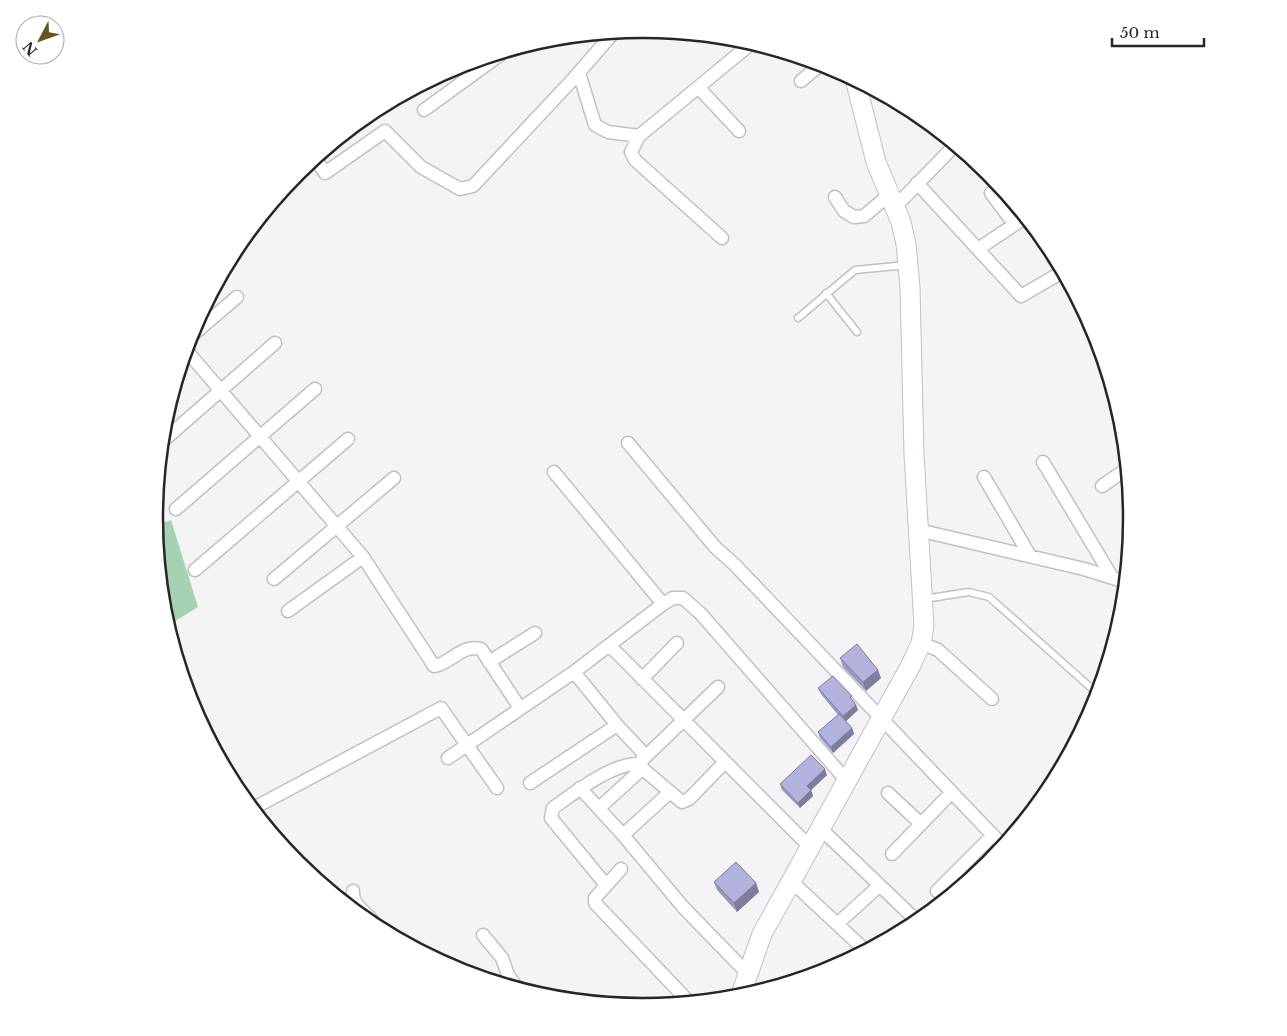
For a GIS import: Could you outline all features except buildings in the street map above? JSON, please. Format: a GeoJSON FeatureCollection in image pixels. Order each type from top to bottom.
{"type":"FeatureCollection","features":[{"type":"Feature","properties":{"kind":"main road"},"geometry":{"type":"LineString","coordinates":[[743,988],[762,934],[811,848],[922,643],[924,626],[923,599],[918,530],[908,265],[905,237],[874,153],[859,88]]}},
{"type":"Feature","properties":{"kind":"street"},"geometry":{"type":"LineString","coordinates":[[319,164],[325,173],[385,131],[421,167],[460,189],[473,186],[579,73],[608,39]]}},
{"type":"Feature","properties":{"kind":"street"},"geometry":{"type":"LineString","coordinates":[[722,238],[635,160],[631,152],[639,136],[745,49]]}},
{"type":"Feature","properties":{"kind":"street"},"geometry":{"type":"LineString","coordinates":[[424,110],[489,63]]}},
{"type":"Feature","properties":{"kind":"street"},"geometry":{"type":"LineString","coordinates":[[801,81],[815,70]]}},
{"type":"Feature","properties":{"kind":"street"},"geometry":{"type":"LineString","coordinates":[[579,73],[596,125],[608,132],[639,136]]}},
{"type":"Feature","properties":{"kind":"street"},"geometry":{"type":"LineString","coordinates":[[699,88],[739,132]]}},
{"type":"Feature","properties":{"kind":"street"},"geometry":{"type":"LineString","coordinates":[[835,197],[844,211],[854,217],[864,216],[917,183],[951,149]]}},
{"type":"Feature","properties":{"kind":"street"},"geometry":{"type":"LineString","coordinates":[[917,183],[1020,296],[1058,275]]}},
{"type":"Feature","properties":{"kind":"street"},"geometry":{"type":"LineString","coordinates":[[991,193],[1014,224]]}},
{"type":"Feature","properties":{"kind":"street"},"geometry":{"type":"LineString","coordinates":[[978,250],[1021,220]]}},
{"type":"Feature","properties":{"kind":"street"},"geometry":{"type":"LineString","coordinates":[[204,325],[237,297]]}},
{"type":"Feature","properties":{"kind":"street"},"geometry":{"type":"LineString","coordinates":[[170,434],[275,343]]}},
{"type":"Feature","properties":{"kind":"street"},"geometry":{"type":"LineString","coordinates":[[192,357],[363,557],[434,666],[441,665],[462,650],[472,647],[481,649],[520,708]]}},
{"type":"Feature","properties":{"kind":"street"},"geometry":{"type":"LineString","coordinates":[[176,509],[315,389]]}},
{"type":"Feature","properties":{"kind":"street"},"geometry":{"type":"LineString","coordinates":[[196,570],[348,439]]}},
{"type":"Feature","properties":{"kind":"street"},"geometry":{"type":"LineString","coordinates":[[628,443],[715,547],[735,565],[999,841]]}},
{"type":"Feature","properties":{"kind":"street"},"geometry":{"type":"LineString","coordinates":[[1043,462],[1112,577]]}},
{"type":"Feature","properties":{"kind":"street"},"geometry":{"type":"LineString","coordinates":[[554,472],[663,604]]}},
{"type":"Feature","properties":{"kind":"street"},"geometry":{"type":"LineString","coordinates":[[1102,486],[1122,472]]}},
{"type":"Feature","properties":{"kind":"street"},"geometry":{"type":"LineString","coordinates":[[984,476],[1030,556]]}},
{"type":"Feature","properties":{"kind":"street"},"geometry":{"type":"LineString","coordinates":[[274,578],[394,478]]}},
{"type":"Feature","properties":{"kind":"street"},"geometry":{"type":"LineString","coordinates":[[918,530],[1030,556],[1120,580]]}},
{"type":"Feature","properties":{"kind":"street"},"geometry":{"type":"LineString","coordinates":[[288,610],[363,557]]}},
{"type":"Feature","properties":{"kind":"street"},"geometry":{"type":"LineString","coordinates":[[448,758],[574,672],[663,604],[673,598],[683,598],[689,601],[847,781]]}},
{"type":"Feature","properties":{"kind":"street"},"geometry":{"type":"LineString","coordinates":[[490,662],[535,633]]}},
{"type":"Feature","properties":{"kind":"street"},"geometry":{"type":"LineString","coordinates":[[642,679],[677,643]]}},
{"type":"Feature","properties":{"kind":"street"},"geometry":{"type":"LineString","coordinates":[[922,643],[938,650],[992,699]]}},
{"type":"Feature","properties":{"kind":"street"},"geometry":{"type":"LineString","coordinates":[[610,646],[811,848]]}},
{"type":"Feature","properties":{"kind":"street"},"geometry":{"type":"LineString","coordinates":[[574,672],[618,725],[642,763],[682,802],[689,799],[725,762]]}},
{"type":"Feature","properties":{"kind":"street"},"geometry":{"type":"LineString","coordinates":[[599,808],[683,719],[718,687]]}},
{"type":"Feature","properties":{"kind":"street"},"geometry":{"type":"LineString","coordinates":[[258,806],[441,708],[497,788]]}},
{"type":"Feature","properties":{"kind":"street"},"geometry":{"type":"LineString","coordinates":[[530,783],[618,725]]}},
{"type":"Feature","properties":{"kind":"street"},"geometry":{"type":"LineString","coordinates":[[606,885],[551,818],[553,808],[580,788],[628,764],[642,763]]}},
{"type":"Feature","properties":{"kind":"street"},"geometry":{"type":"LineString","coordinates":[[580,788],[623,835],[683,907],[748,974]]}},
{"type":"Feature","properties":{"kind":"street"},"geometry":{"type":"LineString","coordinates":[[623,835],[670,792]]}},
{"type":"Feature","properties":{"kind":"street"},"geometry":{"type":"LineString","coordinates":[[892,854],[952,792]]}},
{"type":"Feature","properties":{"kind":"street"},"geometry":{"type":"LineString","coordinates":[[888,793],[921,824]]}},
{"type":"Feature","properties":{"kind":"street"},"geometry":{"type":"LineString","coordinates":[[821,829],[912,917]]}},
{"type":"Feature","properties":{"kind":"street"},"geometry":{"type":"LineString","coordinates":[[937,891],[993,835]]}},
{"type":"Feature","properties":{"kind":"street"},"geometry":{"type":"LineString","coordinates":[[621,869],[595,898],[597,906],[683,996]]}},
{"type":"Feature","properties":{"kind":"street"},"geometry":{"type":"LineString","coordinates":[[791,881],[861,946]]}},
{"type":"Feature","properties":{"kind":"street"},"geometry":{"type":"LineString","coordinates":[[837,924],[879,886]]}},
{"type":"Feature","properties":{"kind":"street"},"geometry":{"type":"LineString","coordinates":[[352,891],[355,902]]}},
{"type":"Feature","properties":{"kind":"street"},"geometry":{"type":"LineString","coordinates":[[483,935],[502,958],[511,980]]}},
{"type":"Feature","properties":{"kind":"lane"},"geometry":{"type":"LineString","coordinates":[[798,318],[855,270],[908,265]]}},
{"type":"Feature","properties":{"kind":"lane"},"geometry":{"type":"LineString","coordinates":[[826,293],[857,332]]}},
{"type":"Feature","properties":{"kind":"lane"},"geometry":{"type":"LineString","coordinates":[[923,599],[968,592],[989,597],[1092,689]]}},
{"type":"Feature","properties":{"kind":"green space"},"geometry":{"type":"Polygon","coordinates":[[[171,520],[198,607],[174,622],[167,581],[163,523],[171,520]]]}}]}
